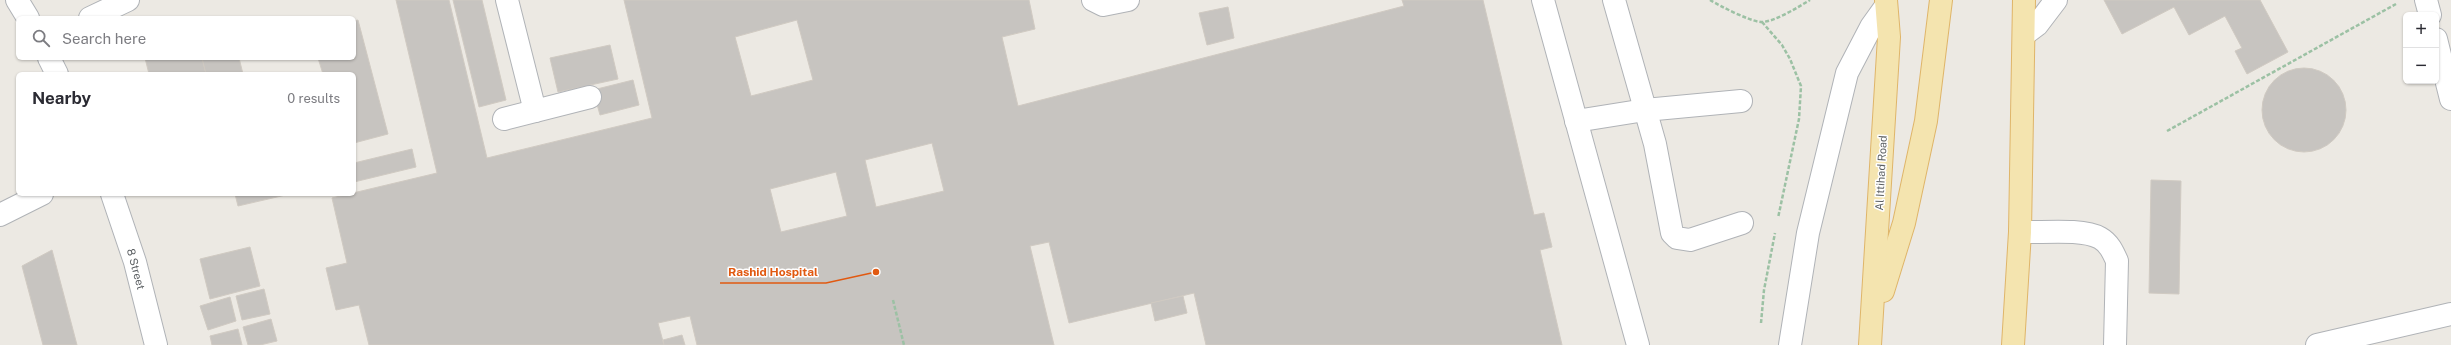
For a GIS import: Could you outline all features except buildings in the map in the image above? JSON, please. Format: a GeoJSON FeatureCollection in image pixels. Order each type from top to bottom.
{"type":"FeatureCollection","features":[{"type":"Feature","properties":{"kind":"main road"},"geometry":{"type":"LineString","coordinates":[[1873,322],[1904,223],[1924,128],[1941,0]]}},
{"type":"Feature","properties":{"kind":"main road"},"geometry":{"type":"LineString","coordinates":[[2013,345],[2020,232],[2025,34],[2024,0]]}},
{"type":"Feature","properties":{"kind":"main road","name":"Al Ittihad Road"},"geometry":{"type":"LineString","coordinates":[[1870,345],[1873,322],[1889,37],[1886,3]]}},
{"type":"Feature","properties":{"kind":"street"},"geometry":{"type":"LineString","coordinates":[[18,0],[27,16]]}},
{"type":"Feature","properties":{"kind":"street"},"geometry":{"type":"LineString","coordinates":[[94,16],[128,0]]}},
{"type":"Feature","properties":{"kind":"street"},"geometry":{"type":"LineString","coordinates":[[507,0],[535,111]]}},
{"type":"Feature","properties":{"kind":"street"},"geometry":{"type":"LineString","coordinates":[[1093,0],[1103,4],[1128,0]]}},
{"type":"Feature","properties":{"kind":"street"},"geometry":{"type":"LineString","coordinates":[[1543,0],[1638,345]]}},
{"type":"Feature","properties":{"kind":"street"},"geometry":{"type":"LineString","coordinates":[[1614,0],[1660,162],[1672,233],[1677,238],[1690,240],[1742,223]]}},
{"type":"Feature","properties":{"kind":"street"},"geometry":{"type":"LineString","coordinates":[[2025,34],[2037,25],[2056,0]]}},
{"type":"Feature","properties":{"kind":"street"},"geometry":{"type":"LineString","coordinates":[[2426,0],[2429,12]]}},
{"type":"Feature","properties":{"kind":"street"},"geometry":{"type":"LineString","coordinates":[[1790,345],[1808,233],[1847,73],[1871,27],[1886,3]]}},
{"type":"Feature","properties":{"kind":"street"},"geometry":{"type":"LineString","coordinates":[[2438,48],[2451,99]]}},
{"type":"Feature","properties":{"kind":"street"},"geometry":{"type":"LineString","coordinates":[[50,60],[55,72]]}},
{"type":"Feature","properties":{"kind":"street"},"geometry":{"type":"LineString","coordinates":[[504,119],[590,97]]}},
{"type":"Feature","properties":{"kind":"street"},"geometry":{"type":"LineString","coordinates":[[1576,121],[1645,110],[1742,101]]}},
{"type":"Feature","properties":{"kind":"street"},"geometry":{"type":"LineString","coordinates":[[0,215],[38,196]]}},
{"type":"Feature","properties":{"kind":"street","name":"8 Street"},"geometry":{"type":"LineString","coordinates":[[113,196],[133,255],[156,345]]}},
{"type":"Feature","properties":{"kind":"street"},"geometry":{"type":"LineString","coordinates":[[2020,232],[2088,234],[2101,238],[2111,248],[2116,261],[2115,345]]}},
{"type":"Feature","properties":{"kind":"street"},"geometry":{"type":"LineString","coordinates":[[2318,345],[2451,314]]}},
{"type":"Feature","properties":{"kind":"path"},"geometry":{"type":"LineString","coordinates":[[1710,0],[1724,9],[1762,22],[1785,50],[1801,86],[1799,119],[1778,220]]}},
{"type":"Feature","properties":{"kind":"path"},"geometry":{"type":"LineString","coordinates":[[1762,22],[1786,14],[1810,0]]}},
{"type":"Feature","properties":{"kind":"path"},"geometry":{"type":"LineString","coordinates":[[2167,131],[2404,0]]}},
{"type":"Feature","properties":{"kind":"path"},"geometry":{"type":"LineString","coordinates":[[1760,329],[1764,290],[1776,228]]}},
{"type":"Feature","properties":{"kind":"path"},"geometry":{"type":"LineString","coordinates":[[893,300],[904,345]]}},
{"type":"Feature","properties":{"kind":"place","name":"Rashid Hospital"},"geometry":{"type":"Point","coordinates":[876,272]}}]}
